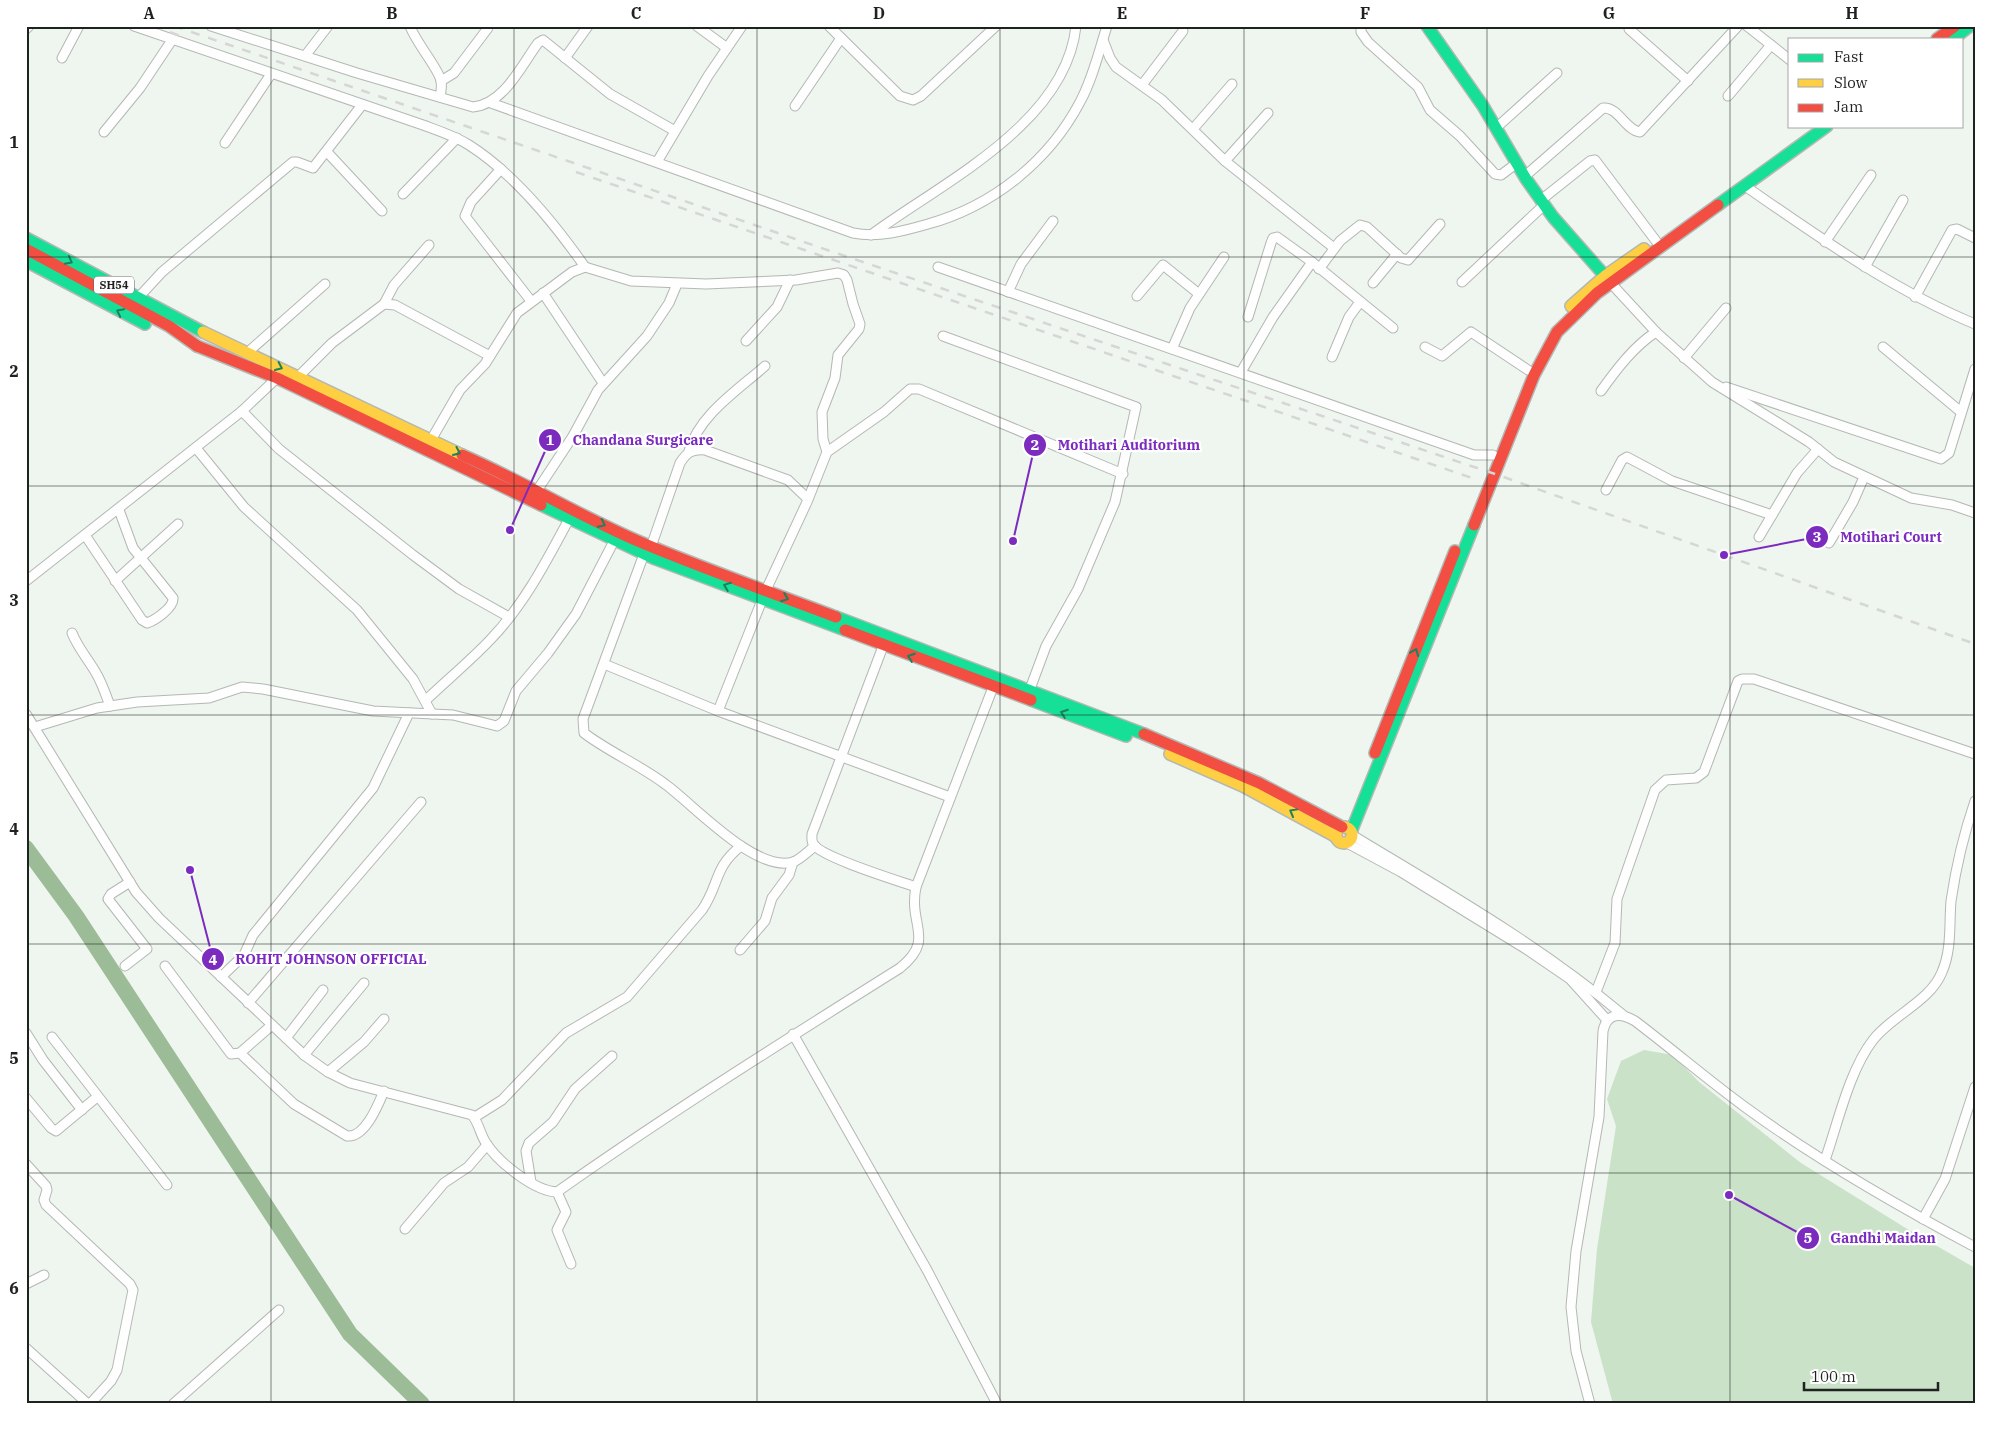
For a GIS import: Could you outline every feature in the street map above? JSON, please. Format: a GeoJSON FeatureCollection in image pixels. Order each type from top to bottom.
{"type":"FeatureCollection","features":[{"type":"Feature","properties":{"kind":"main road"},"geometry":{"type":"LineString","coordinates":[[1428,26],[1496,128],[1542,203],[1607,280]]}},
{"type":"Feature","properties":{"kind":"main road"},"geometry":{"type":"LineString","coordinates":[[1938,38],[1954,26]]}},
{"type":"Feature","properties":{"kind":"main road"},"geometry":{"type":"LineString","coordinates":[[1954,38],[1970,26]]}},
{"type":"Feature","properties":{"kind":"main road"},"geometry":{"type":"LineString","coordinates":[[1346,834],[1534,375],[1558,332],[1607,280],[1656,241],[1809,128]]}},
{"type":"Feature","properties":{"kind":"main road"},"geometry":{"type":"LineString","coordinates":[[1346,834],[1493,454],[1528,370],[1554,324],[1584,293],[1607,280],[1745,186],[1824,128]]}},
{"type":"Feature","properties":{"kind":"main road","name":"SH54"},"geometry":{"type":"LineString","coordinates":[[26,238],[202,332]]}},
{"type":"Feature","properties":{"kind":"main road"},"geometry":{"type":"LineString","coordinates":[[26,249],[169,326],[197,346],[277,378],[614,541],[647,551],[995,682],[1177,756],[1346,834]]}},
{"type":"Feature","properties":{"kind":"main road","name":"SH54"},"geometry":{"type":"LineString","coordinates":[[26,262],[146,325],[197,346]]}},
{"type":"Feature","properties":{"kind":"main road"},"geometry":{"type":"LineString","coordinates":[[169,326],[202,332],[247,352],[508,475],[647,551]]}},
{"type":"Feature","properties":{"kind":"main road"},"geometry":{"type":"LineString","coordinates":[[995,682],[1030,689],[1232,771],[1346,834]]}},
{"type":"Feature","properties":{"kind":"street"},"geometry":{"type":"LineString","coordinates":[[26,29],[29,26]]}},
{"type":"Feature","properties":{"kind":"street"},"geometry":{"type":"LineString","coordinates":[[62,58],[79,26]]}},
{"type":"Feature","properties":{"kind":"street"},"geometry":{"type":"LineString","coordinates":[[134,26],[457,138],[501,169],[571,247],[585,267]]}},
{"type":"Feature","properties":{"kind":"street"},"geometry":{"type":"LineString","coordinates":[[211,26],[473,107],[491,103],[788,211],[853,233],[870,235],[920,226],[957,214],[998,193],[1029,169],[1048,149],[1080,101],[1103,40],[1103,27]]}},
{"type":"Feature","properties":{"kind":"street"},"geometry":{"type":"LineString","coordinates":[[305,56],[328,26]]}},
{"type":"Feature","properties":{"kind":"street"},"geometry":{"type":"LineString","coordinates":[[565,58],[588,26]]}},
{"type":"Feature","properties":{"kind":"street"},"geometry":{"type":"LineString","coordinates":[[698,26],[727,48]]}},
{"type":"Feature","properties":{"kind":"street"},"geometry":{"type":"LineString","coordinates":[[657,162],[742,26]]}},
{"type":"Feature","properties":{"kind":"street"},"geometry":{"type":"LineString","coordinates":[[829,26],[900,96],[913,100],[921,96],[996,26]]}},
{"type":"Feature","properties":{"kind":"street"},"geometry":{"type":"LineString","coordinates":[[870,235],[962,174],[1028,119],[1044,101],[1068,58],[1076,26]]}},
{"type":"Feature","properties":{"kind":"street"},"geometry":{"type":"LineString","coordinates":[[1361,26],[1361,32],[1368,42],[1418,87],[1430,110],[1460,136],[1495,174],[1501,175],[1517,164]]}},
{"type":"Feature","properties":{"kind":"street"},"geometry":{"type":"LineString","coordinates":[[1525,176],[1603,108],[1612,110],[1634,130],[1640,132],[1738,26]]}},
{"type":"Feature","properties":{"kind":"street"},"geometry":{"type":"LineString","coordinates":[[1746,26],[1788,59]]}},
{"type":"Feature","properties":{"kind":"street"},"geometry":{"type":"LineString","coordinates":[[413,27],[441,81],[440,97]]}},
{"type":"Feature","properties":{"kind":"street"},"geometry":{"type":"LineString","coordinates":[[441,81],[454,73],[488,28]]}},
{"type":"Feature","properties":{"kind":"street"},"geometry":{"type":"LineString","coordinates":[[1629,29],[1688,81]]}},
{"type":"Feature","properties":{"kind":"street"},"geometry":{"type":"LineString","coordinates":[[1142,85],[1184,31]]}},
{"type":"Feature","properties":{"kind":"street"},"geometry":{"type":"LineString","coordinates":[[795,106],[841,38]]}},
{"type":"Feature","properties":{"kind":"street"},"geometry":{"type":"LineString","coordinates":[[104,132],[140,88],[172,40]]}},
{"type":"Feature","properties":{"kind":"street"},"geometry":{"type":"LineString","coordinates":[[1103,40],[1113,63],[1162,100],[1225,161],[1334,248]]}},
{"type":"Feature","properties":{"kind":"street"},"geometry":{"type":"LineString","coordinates":[[491,103],[540,41],[545,41],[610,94],[675,131]]}},
{"type":"Feature","properties":{"kind":"street"},"geometry":{"type":"LineString","coordinates":[[1728,96],[1771,46]]}},
{"type":"Feature","properties":{"kind":"street"},"geometry":{"type":"LineString","coordinates":[[1496,128],[1557,73]]}},
{"type":"Feature","properties":{"kind":"street"},"geometry":{"type":"LineString","coordinates":[[224,143],[271,74]]}},
{"type":"Feature","properties":{"kind":"street"},"geometry":{"type":"LineString","coordinates":[[1193,130],[1232,84]]}},
{"type":"Feature","properties":{"kind":"street"},"geometry":{"type":"LineString","coordinates":[[138,298],[162,272],[293,162],[297,162],[307,168],[313,168],[362,106]]}},
{"type":"Feature","properties":{"kind":"street"},"geometry":{"type":"LineString","coordinates":[[1225,161],[1268,113]]}},
{"type":"Feature","properties":{"kind":"street"},"geometry":{"type":"LineString","coordinates":[[404,194],[457,138]]}},
{"type":"Feature","properties":{"kind":"street"},"geometry":{"type":"LineString","coordinates":[[327,152],[382,211]]}},
{"type":"Feature","properties":{"kind":"street"},"geometry":{"type":"LineString","coordinates":[[1462,282],[1542,203],[1590,161],[1596,160],[1656,241]]}},
{"type":"Feature","properties":{"kind":"street"},"geometry":{"type":"LineString","coordinates":[[501,169],[471,202],[466,216],[531,301]]}},
{"type":"Feature","properties":{"kind":"street"},"geometry":{"type":"LineString","coordinates":[[1825,242],[1872,175]]}},
{"type":"Feature","properties":{"kind":"street"},"geometry":{"type":"LineString","coordinates":[[1745,186],[1825,242],[1865,267],[1915,297],[1975,324]]}},
{"type":"Feature","properties":{"kind":"street"},"geometry":{"type":"LineString","coordinates":[[1865,267],[1903,200]]}},
{"type":"Feature","properties":{"kind":"street"},"geometry":{"type":"LineString","coordinates":[[1008,292],[1021,264],[1053,221]]}},
{"type":"Feature","properties":{"kind":"street"},"geometry":{"type":"LineString","coordinates":[[1320,269],[1334,248],[1346,235],[1362,225],[1403,259],[1410,258],[1440,224]]}},
{"type":"Feature","properties":{"kind":"street"},"geometry":{"type":"LineString","coordinates":[[1915,297],[1952,230],[1957,230],[1975,238]]}},
{"type":"Feature","properties":{"kind":"street"},"geometry":{"type":"LineString","coordinates":[[1248,317],[1273,238],[1281,239],[1312,262],[1393,328]]}},
{"type":"Feature","properties":{"kind":"street"},"geometry":{"type":"LineString","coordinates":[[298,377],[332,343],[384,304],[394,285],[429,246]]}},
{"type":"Feature","properties":{"kind":"street"},"geometry":{"type":"LineString","coordinates":[[1373,283],[1397,254]]}},
{"type":"Feature","properties":{"kind":"street"},"geometry":{"type":"LineString","coordinates":[[1172,349],[1184,319],[1224,257]]}},
{"type":"Feature","properties":{"kind":"street"},"geometry":{"type":"LineString","coordinates":[[1242,372],[1273,317],[1312,262]]}},
{"type":"Feature","properties":{"kind":"street"},"geometry":{"type":"LineString","coordinates":[[1137,296],[1163,265],[1199,294]]}},
{"type":"Feature","properties":{"kind":"street"},"geometry":{"type":"LineString","coordinates":[[431,440],[460,390],[490,356],[516,313],[572,272],[585,267],[631,281],[677,284],[790,280],[833,273],[844,275],[847,280],[860,324],[859,329],[838,355],[835,378],[822,412],[823,439],[827,452]]}},
{"type":"Feature","properties":{"kind":"street"},"geometry":{"type":"LineString","coordinates":[[938,267],[1474,454],[1493,454]]}},
{"type":"Feature","properties":{"kind":"street"},"geometry":{"type":"LineString","coordinates":[[746,341],[778,307],[790,280]]}},
{"type":"Feature","properties":{"kind":"street"},"geometry":{"type":"LineString","coordinates":[[1607,280],[1656,332],[1712,382],[1818,449],[1834,462],[1917,500],[1946,504],[1975,513]]}},
{"type":"Feature","properties":{"kind":"street"},"geometry":{"type":"LineString","coordinates":[[247,352],[325,284]]}},
{"type":"Feature","properties":{"kind":"street"},"geometry":{"type":"LineString","coordinates":[[536,492],[574,436],[603,383],[647,336],[669,303],[677,284]]}},
{"type":"Feature","properties":{"kind":"street"},"geometry":{"type":"LineString","coordinates":[[543,293],[603,383]]}},
{"type":"Feature","properties":{"kind":"street"},"geometry":{"type":"LineString","coordinates":[[1332,357],[1349,317],[1360,302]]}},
{"type":"Feature","properties":{"kind":"street"},"geometry":{"type":"LineString","coordinates":[[384,304],[395,305],[490,356]]}},
{"type":"Feature","properties":{"kind":"street"},"geometry":{"type":"LineString","coordinates":[[1684,358],[1726,308]]}},
{"type":"Feature","properties":{"kind":"street"},"geometry":{"type":"LineString","coordinates":[[1425,347],[1442,356],[1471,332],[1528,370]]}},
{"type":"Feature","properties":{"kind":"street"},"geometry":{"type":"LineString","coordinates":[[1601,391],[1615,372],[1648,337],[1656,332]]}},
{"type":"Feature","properties":{"kind":"street"},"geometry":{"type":"LineString","coordinates":[[943,336],[1133,404],[1137,409],[1116,502],[1078,589],[1046,646],[1030,689]]}},
{"type":"Feature","properties":{"kind":"street"},"geometry":{"type":"LineString","coordinates":[[1883,347],[1961,412]]}},
{"type":"Feature","properties":{"kind":"street"},"geometry":{"type":"LineString","coordinates":[[765,366],[705,420],[695,434],[689,451],[680,463],[583,719],[584,733],[661,781],[719,831],[741,846],[766,858],[781,862],[793,862],[815,846]]}},
{"type":"Feature","properties":{"kind":"street"},"geometry":{"type":"LineString","coordinates":[[1712,382],[1941,459],[1949,453],[1975,369]]}},
{"type":"Feature","properties":{"kind":"street"},"geometry":{"type":"LineString","coordinates":[[26,581],[119,510],[242,411],[277,378]]}},
{"type":"Feature","properties":{"kind":"street"},"geometry":{"type":"LineString","coordinates":[[718,711],[764,595],[808,499],[827,452],[884,412],[910,389],[916,388],[1123,474]]}},
{"type":"Feature","properties":{"kind":"street"},"geometry":{"type":"LineString","coordinates":[[242,411],[279,450],[413,555],[459,589],[508,617]]}},
{"type":"Feature","properties":{"kind":"street"},"geometry":{"type":"LineString","coordinates":[[196,448],[244,507],[357,610],[413,679],[432,714]]}},
{"type":"Feature","properties":{"kind":"street"},"geometry":{"type":"LineString","coordinates":[[1759,537],[1797,473],[1818,449]]}},
{"type":"Feature","properties":{"kind":"street"},"geometry":{"type":"LineString","coordinates":[[689,451],[705,450],[773,474],[794,484],[808,499]]}},
{"type":"Feature","properties":{"kind":"street"},"geometry":{"type":"LineString","coordinates":[[1606,490],[1622,460],[1627,457],[1672,481],[1772,515]]}},
{"type":"Feature","properties":{"kind":"street"},"geometry":{"type":"LineString","coordinates":[[1829,543],[1853,502],[1864,477]]}},
{"type":"Feature","properties":{"kind":"street"},"geometry":{"type":"LineString","coordinates":[[85,535],[144,622],[150,622],[172,605],[174,600],[171,594],[140,559],[130,540],[119,510]]}},
{"type":"Feature","properties":{"kind":"street"},"geometry":{"type":"LineString","coordinates":[[426,700],[491,639],[545,563],[569,519]]}},
{"type":"Feature","properties":{"kind":"street"},"geometry":{"type":"LineString","coordinates":[[115,581],[178,524]]}},
{"type":"Feature","properties":{"kind":"street"},"geometry":{"type":"LineString","coordinates":[[35,727],[83,711],[110,706],[209,698],[235,688],[253,687],[372,711],[452,715],[494,726],[501,724],[516,691],[548,653],[576,614],[614,541]]}},
{"type":"Feature","properties":{"kind":"street"},"geometry":{"type":"LineString","coordinates":[[72,633],[78,649],[84,653],[98,676],[110,706]]}},
{"type":"Feature","properties":{"kind":"street"},"geometry":{"type":"LineString","coordinates":[[885,641],[840,756],[812,834],[812,841],[815,846],[828,855],[916,887]]}},
{"type":"Feature","properties":{"kind":"street"},"geometry":{"type":"LineString","coordinates":[[604,664],[718,711],[950,797]]}},
{"type":"Feature","properties":{"kind":"street"},"geometry":{"type":"LineString","coordinates":[[1596,992],[1615,943],[1617,899],[1655,790],[1666,780],[1696,778],[1704,772],[1731,695],[1738,681],[1754,679],[1975,754]]}},
{"type":"Feature","properties":{"kind":"street"},"geometry":{"type":"LineString","coordinates":[[26,714],[59,771],[130,882],[159,918],[304,1055],[328,1072],[350,1083],[469,1113],[475,1117],[487,1145],[502,1162],[544,1190],[557,1192],[636,1136],[793,1034],[900,968],[915,955],[920,945],[913,907],[916,887],[995,682]]}},
{"type":"Feature","properties":{"kind":"street"},"geometry":{"type":"LineString","coordinates":[[221,977],[244,954],[253,935],[373,788],[408,713]]}},
{"type":"Feature","properties":{"kind":"street"},"geometry":{"type":"LineString","coordinates":[[1826,1160],[1852,1081],[1872,1042],[1888,1022],[1923,997],[1942,973],[1949,945],[1952,892],[1975,801]]}},
{"type":"Feature","properties":{"kind":"street"},"geometry":{"type":"LineString","coordinates":[[248,1003],[421,802]]}},
{"type":"Feature","properties":{"kind":"street"},"geometry":{"type":"LineString","coordinates":[[1346,834],[1495,921],[1565,968],[1744,1106],[1923,1220],[1975,1247]]}},
{"type":"Feature","properties":{"kind":"street"},"geometry":{"type":"LineString","coordinates":[[1346,834],[1410,877],[1526,948],[1570,979],[1607,1020]]}},
{"type":"Feature","properties":{"kind":"street"},"geometry":{"type":"LineString","coordinates":[[475,1117],[502,1100],[566,1033],[627,997],[702,910],[710,898],[722,864],[741,846]]}},
{"type":"Feature","properties":{"kind":"street"},"geometry":{"type":"LineString","coordinates":[[740,950],[766,921],[774,894],[789,875],[793,862]]}},
{"type":"Feature","properties":{"kind":"street"},"geometry":{"type":"LineString","coordinates":[[125,966],[148,949],[108,899],[111,894],[130,882]]}},
{"type":"Feature","properties":{"kind":"street"},"geometry":{"type":"LineString","coordinates":[[165,966],[229,1052],[234,1055],[240,1053],[272,1025]]}},
{"type":"Feature","properties":{"kind":"street"},"geometry":{"type":"LineString","coordinates":[[304,1055],[364,982]]}},
{"type":"Feature","properties":{"kind":"street"},"geometry":{"type":"LineString","coordinates":[[286,1038],[323,990]]}},
{"type":"Feature","properties":{"kind":"street"},"geometry":{"type":"LineString","coordinates":[[1590,1404],[1576,1351],[1571,1307],[1576,1251],[1599,1117],[1603,1031],[1607,1020],[1613,1015],[1623,1014]]}},
{"type":"Feature","properties":{"kind":"street"},"geometry":{"type":"LineString","coordinates":[[328,1072],[364,1042],[384,1019]]}},
{"type":"Feature","properties":{"kind":"street"},"geometry":{"type":"LineString","coordinates":[[26,1033],[82,1110]]}},
{"type":"Feature","properties":{"kind":"street"},"geometry":{"type":"LineString","coordinates":[[793,1034],[908,1235],[997,1404]]}},
{"type":"Feature","properties":{"kind":"street"},"geometry":{"type":"LineString","coordinates":[[52,1037],[167,1185]]}},
{"type":"Feature","properties":{"kind":"street"},"geometry":{"type":"LineString","coordinates":[[26,1054],[35,1047]]}},
{"type":"Feature","properties":{"kind":"street"},"geometry":{"type":"LineString","coordinates":[[240,1053],[294,1104],[347,1136],[355,1136],[359,1132],[377,1107],[384,1091]]}},
{"type":"Feature","properties":{"kind":"street"},"geometry":{"type":"LineString","coordinates":[[531,1182],[526,1151],[529,1143],[552,1122],[575,1089],[612,1056]]}},
{"type":"Feature","properties":{"kind":"street"},"geometry":{"type":"LineString","coordinates":[[1923,1220],[1945,1179],[1975,1087]]}},
{"type":"Feature","properties":{"kind":"street"},"geometry":{"type":"LineString","coordinates":[[26,1098],[54,1131],[58,1131],[96,1096]]}},
{"type":"Feature","properties":{"kind":"street"},"geometry":{"type":"LineString","coordinates":[[405,1229],[448,1179],[468,1167],[487,1145]]}},
{"type":"Feature","properties":{"kind":"street"},"geometry":{"type":"LineString","coordinates":[[26,1164],[46,1186],[45,1203],[130,1284],[133,1290],[117,1370],[111,1381],[89,1404],[26,1348]]}},
{"type":"Feature","properties":{"kind":"street"},"geometry":{"type":"LineString","coordinates":[[557,1192],[566,1210],[557,1230],[572,1264]]}},
{"type":"Feature","properties":{"kind":"street"},"geometry":{"type":"LineString","coordinates":[[26,1284],[44,1275]]}},
{"type":"Feature","properties":{"kind":"street"},"geometry":{"type":"LineString","coordinates":[[172,1404],[279,1310]]}},
{"type":"Feature","properties":{"kind":"green space"},"geometry":{"type":"Polygon","coordinates":[[[1644,1050],[1673,1055],[1699,1082],[1801,1163],[1904,1227],[1975,1268],[1975,1404],[1613,1404],[1591,1322],[1597,1249],[1616,1126],[1607,1099],[1621,1061],[1644,1050]]]}},
{"type":"Feature","properties":{"kind":"waterway"},"geometry":{"type":"LineString","coordinates":[[26,848],[76,916],[350,1334],[422,1404]]}},
{"type":"Feature","properties":{"kind":"railway"},"geometry":{"type":"LineString","coordinates":[[153,26],[183,37]]}},
{"type":"Feature","properties":{"kind":"railway"},"geometry":{"type":"LineString","coordinates":[[174,26],[842,255],[1495,474],[1975,644]]}},
{"type":"Feature","properties":{"kind":"railway"},"geometry":{"type":"LineString","coordinates":[[576,172],[1472,478]]}},
{"type":"Feature","properties":{"kind":"traffic: fast"},"geometry":{"type":"LineString","coordinates":[[1427,26],[1483,106],[1526,179],[1553,217],[1605,276]]}},
{"type":"Feature","properties":{"kind":"traffic: fast"},"geometry":{"type":"LineString","coordinates":[[1954,38],[1970,26]]}},
{"type":"Feature","properties":{"kind":"traffic: fast"},"geometry":{"type":"LineString","coordinates":[[1718,205],[1824,128]]}},
{"type":"Feature","properties":{"kind":"traffic: fast"},"geometry":{"type":"LineString","coordinates":[[26,238],[203,332]]}},
{"type":"Feature","properties":{"kind":"traffic: fast"},"geometry":{"type":"LineString","coordinates":[[26,261],[145,324]]}},
{"type":"Feature","properties":{"kind":"traffic: fast"},"geometry":{"type":"LineString","coordinates":[[541,505],[653,558],[845,630]]}},
{"type":"Feature","properties":{"kind":"traffic: fast"},"geometry":{"type":"LineString","coordinates":[[1351,832],[1474,525]]}},
{"type":"Feature","properties":{"kind":"traffic: fast"},"geometry":{"type":"LineString","coordinates":[[836,617],[1144,734]]}},
{"type":"Feature","properties":{"kind":"traffic: fast"},"geometry":{"type":"LineString","coordinates":[[1031,700],[1126,736]]}},
{"type":"Feature","properties":{"kind":"traffic: slow"},"geometry":{"type":"LineString","coordinates":[[1571,306],[1605,276],[1644,249]]}},
{"type":"Feature","properties":{"kind":"traffic: slow"},"geometry":{"type":"LineString","coordinates":[[203,332],[462,455]]}},
{"type":"Feature","properties":{"kind":"traffic: slow"},"geometry":{"type":"LineString","coordinates":[[1170,754],[1243,786],[1335,836]]}},
{"type":"Feature","properties":{"kind":"traffic: slow"},"geometry":{"type":"LineString","coordinates":[[1341,827],[1347,827],[1352,832],[1352,835],[1350,841],[1341,843],[1336,838],[1336,832],[1341,827]]}},
{"type":"Feature","properties":{"kind":"traffic: jam"},"geometry":{"type":"LineString","coordinates":[[1938,38],[1955,26]]}},
{"type":"Feature","properties":{"kind":"traffic: jam"},"geometry":{"type":"LineString","coordinates":[[1474,525],[1534,375],[1557,332],[1597,293],[1718,205]]}},
{"type":"Feature","properties":{"kind":"traffic: jam"},"geometry":{"type":"LineString","coordinates":[[26,249],[169,326],[197,346]]}},
{"type":"Feature","properties":{"kind":"traffic: jam"},"geometry":{"type":"LineString","coordinates":[[197,346],[277,378],[541,505]]}},
{"type":"Feature","properties":{"kind":"traffic: jam"},"geometry":{"type":"LineString","coordinates":[[462,455],[640,542],[836,617]]}},
{"type":"Feature","properties":{"kind":"traffic: jam"},"geometry":{"type":"LineString","coordinates":[[1375,753],[1455,551]]}},
{"type":"Feature","properties":{"kind":"traffic: jam"},"geometry":{"type":"LineString","coordinates":[[845,630],[1031,700]]}},
{"type":"Feature","properties":{"kind":"traffic: jam"},"geometry":{"type":"LineString","coordinates":[[1144,734],[1259,783],[1342,827]]}},
{"type":"Feature","properties":{"kind":"place","name":"Chandana Surgicare"},"geometry":{"type":"Point","coordinates":[510,530]}},
{"type":"Feature","properties":{"kind":"place","name":"Motihari Auditorium"},"geometry":{"type":"Point","coordinates":[1013,541]}},
{"type":"Feature","properties":{"kind":"place","name":"Motihari Court"},"geometry":{"type":"Point","coordinates":[1724,555]}},
{"type":"Feature","properties":{"kind":"place","name":"ROHIT JOHNSON OFFICIAL"},"geometry":{"type":"Point","coordinates":[190,870]}},
{"type":"Feature","properties":{"kind":"place","name":"Gandhi Maidan"},"geometry":{"type":"Point","coordinates":[1729,1195]}}]}
